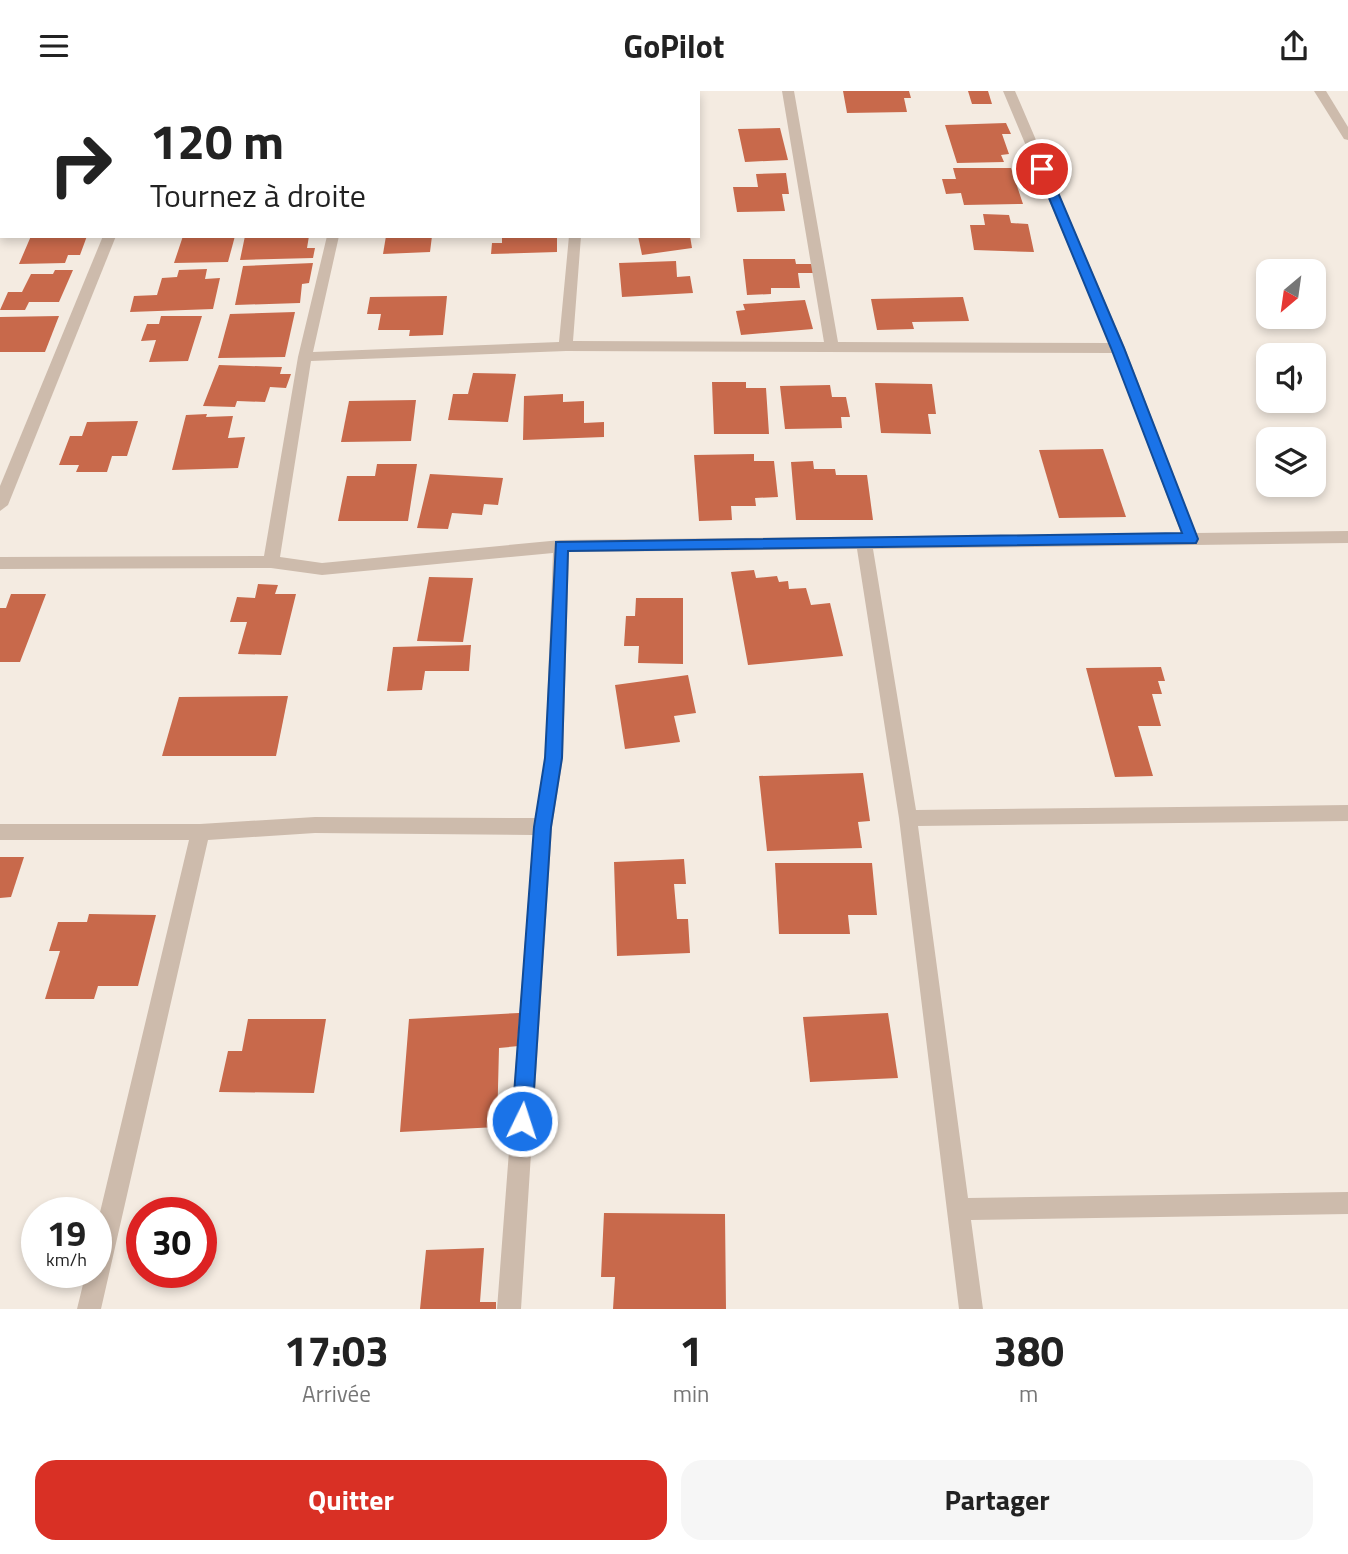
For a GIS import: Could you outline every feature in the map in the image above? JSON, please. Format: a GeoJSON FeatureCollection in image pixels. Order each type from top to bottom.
{"type":"FeatureCollection","features":[{"type":"Feature","properties":{"kind":"street"},"geometry":{"type":"LineString","coordinates":[[788,91],[832,346]]}},
{"type":"Feature","properties":{"kind":"street"},"geometry":{"type":"LineString","coordinates":[[1009,91],[1118,348],[1191,539]]}},
{"type":"Feature","properties":{"kind":"street"},"geometry":{"type":"LineString","coordinates":[[1320,91],[1348,136]]}},
{"type":"Feature","properties":{"kind":"street"},"geometry":{"type":"LineString","coordinates":[[0,505],[109,238]]}},
{"type":"Feature","properties":{"kind":"street"},"geometry":{"type":"LineString","coordinates":[[271,562],[305,357],[333,238]]}},
{"type":"Feature","properties":{"kind":"street"},"geometry":{"type":"LineString","coordinates":[[566,346],[575,238]]}},
{"type":"Feature","properties":{"kind":"street"},"geometry":{"type":"LineString","coordinates":[[305,357],[566,346],[1118,348]]}},
{"type":"Feature","properties":{"kind":"street"},"geometry":{"type":"LineString","coordinates":[[0,563],[271,562],[322,569],[561,546],[1348,537]]}},
{"type":"Feature","properties":{"kind":"street"},"geometry":{"type":"LineString","coordinates":[[864,544],[908,818],[971,1309]]}},
{"type":"Feature","properties":{"kind":"street"},"geometry":{"type":"LineString","coordinates":[[509,1309],[543,827],[554,758],[561,546]]}},
{"type":"Feature","properties":{"kind":"street"},"geometry":{"type":"LineString","coordinates":[[908,818],[1348,813]]}},
{"type":"Feature","properties":{"kind":"street"},"geometry":{"type":"LineString","coordinates":[[0,832],[200,832],[315,825],[543,827]]}},
{"type":"Feature","properties":{"kind":"street"},"geometry":{"type":"LineString","coordinates":[[89,1309],[200,832]]}},
{"type":"Feature","properties":{"kind":"street"},"geometry":{"type":"LineString","coordinates":[[958,1209],[1348,1203]]}},
{"type":"Feature","properties":{"kind":"building"},"geometry":{"type":"Polygon","coordinates":[[[843,91],[909,91],[911,98],[904,98],[907,112],[847,113],[843,91]]]}},
{"type":"Feature","properties":{"kind":"building"},"geometry":{"type":"Polygon","coordinates":[[[968,91],[988,91],[992,104],[972,104],[968,91]]]}},
{"type":"Feature","properties":{"kind":"building"},"geometry":{"type":"Polygon","coordinates":[[[1006,123],[1011,134],[1002,134],[1009,154],[1001,155],[1004,162],[957,163],[945,125],[1006,123]]]}},
{"type":"Feature","properties":{"kind":"building"},"geometry":{"type":"Polygon","coordinates":[[[780,128],[788,160],[745,162],[738,129],[780,128]]]}},
{"type":"Feature","properties":{"kind":"building"},"geometry":{"type":"Polygon","coordinates":[[[953,168],[1011,168],[1023,204],[964,205],[961,193],[946,194],[942,179],[956,179],[953,168]]]}},
{"type":"Feature","properties":{"kind":"building"},"geometry":{"type":"Polygon","coordinates":[[[786,173],[789,194],[782,194],[785,211],[737,212],[733,187],[758,187],[756,174],[786,173]]]}},
{"type":"Feature","properties":{"kind":"building"},"geometry":{"type":"Polygon","coordinates":[[[983,214],[1009,215],[1011,223],[1028,224],[1034,252],[974,250],[970,225],[985,225],[983,214]]]}},
{"type":"Feature","properties":{"kind":"building"},"geometry":{"type":"Polygon","coordinates":[[[30,238],[86,238],[80,255],[68,255],[65,263],[19,264],[30,238]]]}},
{"type":"Feature","properties":{"kind":"building"},"geometry":{"type":"Polygon","coordinates":[[[182,238],[234,238],[228,262],[174,263],[182,238]]]}},
{"type":"Feature","properties":{"kind":"building"},"geometry":{"type":"Polygon","coordinates":[[[245,238],[309,238],[307,248],[315,248],[313,258],[240,260],[245,238]]]}},
{"type":"Feature","properties":{"kind":"building"},"geometry":{"type":"Polygon","coordinates":[[[386,238],[432,238],[430,252],[383,254],[386,238]]]}},
{"type":"Feature","properties":{"kind":"building"},"geometry":{"type":"Polygon","coordinates":[[[502,238],[557,238],[557,252],[491,254],[492,243],[502,243],[502,238]]]}},
{"type":"Feature","properties":{"kind":"building"},"geometry":{"type":"Polygon","coordinates":[[[638,238],[690,238],[692,248],[642,255],[638,238]]]}},
{"type":"Feature","properties":{"kind":"building"},"geometry":{"type":"Polygon","coordinates":[[[743,259],[795,259],[796,264],[813,264],[814,273],[798,273],[800,288],[771,288],[771,294],[747,295],[743,259]]]}},
{"type":"Feature","properties":{"kind":"building"},"geometry":{"type":"Polygon","coordinates":[[[676,261],[677,277],[690,276],[693,293],[622,297],[619,263],[676,261]]]}},
{"type":"Feature","properties":{"kind":"building"},"geometry":{"type":"Polygon","coordinates":[[[313,263],[309,283],[302,284],[300,303],[235,305],[243,266],[313,263]]]}},
{"type":"Feature","properties":{"kind":"building"},"geometry":{"type":"Polygon","coordinates":[[[207,269],[205,279],[220,278],[213,309],[130,312],[134,296],[157,295],[162,278],[177,277],[179,270],[207,269]]]}},
{"type":"Feature","properties":{"kind":"building"},"geometry":{"type":"Polygon","coordinates":[[[55,270],[73,270],[59,302],[29,302],[25,310],[0,310],[8,292],[22,292],[31,274],[53,274],[55,270]]]}},
{"type":"Feature","properties":{"kind":"building"},"geometry":{"type":"Polygon","coordinates":[[[447,296],[443,335],[409,336],[410,330],[378,330],[381,314],[367,314],[370,297],[447,296]]]}},
{"type":"Feature","properties":{"kind":"building"},"geometry":{"type":"Polygon","coordinates":[[[963,297],[969,321],[912,322],[914,329],[877,330],[871,299],[963,297]]]}},
{"type":"Feature","properties":{"kind":"building"},"geometry":{"type":"Polygon","coordinates":[[[805,300],[813,329],[741,335],[736,311],[745,310],[743,304],[805,300]]]}},
{"type":"Feature","properties":{"kind":"building"},"geometry":{"type":"Polygon","coordinates":[[[295,312],[285,357],[218,358],[230,314],[295,312]]]}},
{"type":"Feature","properties":{"kind":"building"},"geometry":{"type":"Polygon","coordinates":[[[59,316],[45,352],[0,352],[0,317],[59,316]]]}},
{"type":"Feature","properties":{"kind":"building"},"geometry":{"type":"Polygon","coordinates":[[[161,316],[202,316],[188,361],[149,362],[156,340],[141,341],[147,324],[159,324],[161,316]]]}},
{"type":"Feature","properties":{"kind":"building"},"geometry":{"type":"Polygon","coordinates":[[[219,365],[282,367],[280,374],[291,374],[286,388],[270,387],[265,402],[237,401],[235,407],[203,406],[219,365]]]}},
{"type":"Feature","properties":{"kind":"building"},"geometry":{"type":"Polygon","coordinates":[[[473,373],[516,374],[508,422],[448,420],[453,394],[468,394],[473,373]]]}},
{"type":"Feature","properties":{"kind":"building"},"geometry":{"type":"Polygon","coordinates":[[[712,382],[746,382],[746,388],[766,388],[769,434],[714,434],[712,382]]]}},
{"type":"Feature","properties":{"kind":"building"},"geometry":{"type":"Polygon","coordinates":[[[875,383],[932,384],[936,414],[928,414],[931,434],[881,433],[875,383]]]}},
{"type":"Feature","properties":{"kind":"building"},"geometry":{"type":"Polygon","coordinates":[[[830,385],[832,397],[846,397],[850,417],[841,417],[842,428],[785,429],[780,386],[830,385]]]}},
{"type":"Feature","properties":{"kind":"building"},"geometry":{"type":"Polygon","coordinates":[[[563,394],[563,402],[584,401],[584,423],[604,422],[604,437],[523,440],[524,396],[563,394]]]}},
{"type":"Feature","properties":{"kind":"building"},"geometry":{"type":"Polygon","coordinates":[[[416,400],[411,441],[341,442],[349,401],[416,400]]]}},
{"type":"Feature","properties":{"kind":"building"},"geometry":{"type":"Polygon","coordinates":[[[207,414],[206,417],[233,416],[228,438],[245,437],[238,468],[172,470],[186,415],[207,414]]]}},
{"type":"Feature","properties":{"kind":"building"},"geometry":{"type":"Polygon","coordinates":[[[138,421],[127,456],[112,456],[107,472],[76,472],[79,465],[59,465],[70,436],[82,436],[87,422],[138,421]]]}},
{"type":"Feature","properties":{"kind":"building"},"geometry":{"type":"Polygon","coordinates":[[[1103,449],[1126,517],[1059,518],[1039,450],[1103,449]]]}},
{"type":"Feature","properties":{"kind":"building"},"geometry":{"type":"Polygon","coordinates":[[[754,454],[754,461],[774,461],[778,497],[755,498],[756,506],[731,506],[732,520],[699,521],[694,455],[754,454]]]}},
{"type":"Feature","properties":{"kind":"building"},"geometry":{"type":"Polygon","coordinates":[[[813,461],[814,469],[835,469],[836,475],[867,475],[873,520],[796,520],[791,462],[813,461]]]}},
{"type":"Feature","properties":{"kind":"building"},"geometry":{"type":"Polygon","coordinates":[[[377,464],[417,464],[408,521],[338,521],[347,476],[375,476],[377,464]]]}},
{"type":"Feature","properties":{"kind":"building"},"geometry":{"type":"Polygon","coordinates":[[[430,474],[503,478],[498,505],[484,504],[482,515],[452,513],[448,529],[417,528],[430,474]]]}},
{"type":"Feature","properties":{"kind":"building"},"geometry":{"type":"Polygon","coordinates":[[[754,570],[756,578],[777,576],[779,582],[788,581],[789,589],[806,588],[811,605],[830,603],[843,656],[748,665],[731,572],[754,570]]]}},
{"type":"Feature","properties":{"kind":"building"},"geometry":{"type":"Polygon","coordinates":[[[429,577],[473,578],[463,642],[417,641],[429,577]]]}},
{"type":"Feature","properties":{"kind":"building"},"geometry":{"type":"Polygon","coordinates":[[[258,584],[278,585],[275,594],[296,594],[281,655],[238,654],[247,622],[230,622],[237,597],[255,598],[258,584]]]}},
{"type":"Feature","properties":{"kind":"building"},"geometry":{"type":"Polygon","coordinates":[[[11,594],[46,594],[20,662],[0,662],[0,608],[6,608],[11,594]]]}},
{"type":"Feature","properties":{"kind":"building"},"geometry":{"type":"Polygon","coordinates":[[[636,598],[683,598],[683,664],[638,663],[639,646],[624,646],[626,616],[635,616],[636,598]]]}},
{"type":"Feature","properties":{"kind":"building"},"geometry":{"type":"Polygon","coordinates":[[[471,645],[469,671],[425,671],[422,690],[387,691],[393,647],[471,645]]]}},
{"type":"Feature","properties":{"kind":"building"},"geometry":{"type":"Polygon","coordinates":[[[1161,667],[1165,681],[1158,681],[1162,694],[1152,694],[1161,726],[1138,726],[1153,776],[1115,777],[1086,668],[1161,667]]]}},
{"type":"Feature","properties":{"kind":"building"},"geometry":{"type":"Polygon","coordinates":[[[688,675],[696,713],[674,716],[680,742],[625,749],[615,685],[688,675]]]}},
{"type":"Feature","properties":{"kind":"building"},"geometry":{"type":"Polygon","coordinates":[[[288,696],[276,756],[162,756],[179,697],[288,696]]]}},
{"type":"Feature","properties":{"kind":"building"},"geometry":{"type":"Polygon","coordinates":[[[863,773],[870,821],[858,822],[862,848],[767,851],[759,776],[863,773]]]}},
{"type":"Feature","properties":{"kind":"building"},"geometry":{"type":"Polygon","coordinates":[[[0,857],[24,857],[11,897],[0,898],[0,857]]]}},
{"type":"Feature","properties":{"kind":"building"},"geometry":{"type":"Polygon","coordinates":[[[684,859],[686,884],[674,884],[677,919],[688,919],[690,953],[617,956],[614,862],[684,859]]]}},
{"type":"Feature","properties":{"kind":"building"},"geometry":{"type":"Polygon","coordinates":[[[775,863],[872,863],[877,915],[848,915],[850,934],[779,934],[775,863]]]}},
{"type":"Feature","properties":{"kind":"building"},"geometry":{"type":"Polygon","coordinates":[[[89,914],[156,915],[138,986],[98,986],[94,999],[45,999],[60,951],[49,951],[58,922],[87,922],[89,914]]]}},
{"type":"Feature","properties":{"kind":"building"},"geometry":{"type":"Polygon","coordinates":[[[519,1013],[519,1046],[499,1048],[497,1127],[400,1132],[409,1019],[519,1013]]]}},
{"type":"Feature","properties":{"kind":"building"},"geometry":{"type":"Polygon","coordinates":[[[888,1013],[898,1078],[810,1082],[803,1017],[888,1013]]]}},
{"type":"Feature","properties":{"kind":"building"},"geometry":{"type":"Polygon","coordinates":[[[248,1019],[326,1019],[314,1093],[219,1092],[228,1051],[242,1051],[248,1019]]]}},
{"type":"Feature","properties":{"kind":"building"},"geometry":{"type":"Polygon","coordinates":[[[604,1213],[725,1214],[726,1309],[613,1309],[615,1277],[601,1277],[604,1213]]]}},
{"type":"Feature","properties":{"kind":"building"},"geometry":{"type":"Polygon","coordinates":[[[484,1248],[480,1302],[496,1302],[496,1309],[420,1309],[426,1250],[484,1248]]]}},
{"type":"Feature","properties":{"kind":"route"},"geometry":{"type":"LineString","coordinates":[[522,1121],[543,827],[554,758],[561,546],[1191,539],[1118,348],[1042,169]]}}]}
